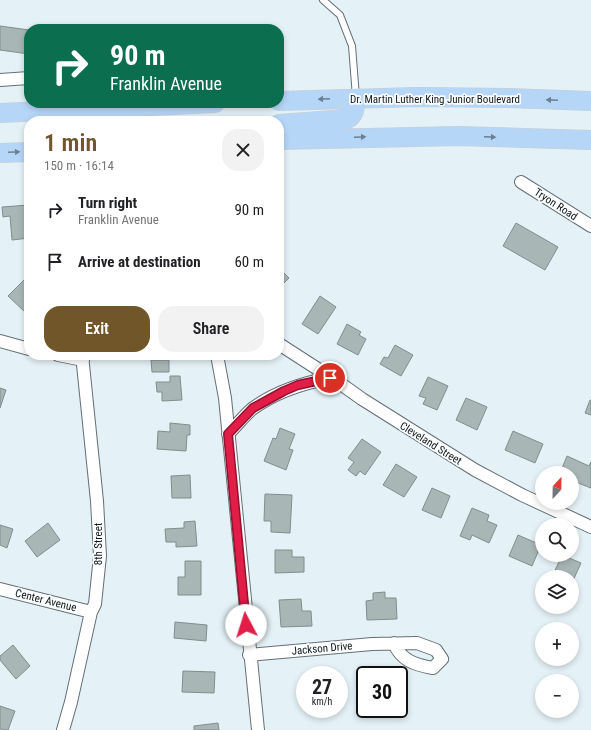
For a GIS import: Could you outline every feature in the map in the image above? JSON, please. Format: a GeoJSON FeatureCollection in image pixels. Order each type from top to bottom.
{"type":"FeatureCollection","features":[{"type":"Feature","properties":{"kind":"main road","name":"Dr. Martin Luther King Junior Boulevard"},"geometry":{"type":"LineString","coordinates":[[284,101],[356,98],[508,98],[591,102]]}},
{"type":"Feature","properties":{"kind":"main road"},"geometry":{"type":"LineString","coordinates":[[284,124],[349,118],[354,113],[356,98]]}},
{"type":"Feature","properties":{"kind":"main road"},"geometry":{"type":"LineString","coordinates":[[0,113],[63,116],[157,108]]}},
{"type":"Feature","properties":{"kind":"main road"},"geometry":{"type":"LineString","coordinates":[[284,140],[458,136],[591,140]]}},
{"type":"Feature","properties":{"kind":"main road"},"geometry":{"type":"LineString","coordinates":[[0,153],[24,152]]}},
{"type":"Feature","properties":{"kind":"street"},"geometry":{"type":"LineString","coordinates":[[0,80],[24,78]]}},
{"type":"Feature","properties":{"kind":"street","name":"Tryon Road"},"geometry":{"type":"LineString","coordinates":[[521,182],[591,226]]}},
{"type":"Feature","properties":{"kind":"street"},"geometry":{"type":"LineString","coordinates":[[0,341],[24,348]]}},
{"type":"Feature","properties":{"kind":"street","name":"Cleveland Street"},"geometry":{"type":"LineString","coordinates":[[284,347],[475,470],[522,495],[591,527]]}},
{"type":"Feature","properties":{"kind":"street","name":"8th Street"},"geometry":{"type":"LineString","coordinates":[[63,730],[71,702],[91,612],[95,604],[100,556],[97,501],[83,360]]}},
{"type":"Feature","properties":{"kind":"street"},"geometry":{"type":"LineString","coordinates":[[218,360],[225,398],[249,655],[258,730]]}},
{"type":"Feature","properties":{"kind":"street"},"geometry":{"type":"LineString","coordinates":[[228,434],[253,408],[298,385],[330,378]]}},
{"type":"Feature","properties":{"kind":"street","name":"Center Avenue"},"geometry":{"type":"LineString","coordinates":[[0,589],[91,612]]}},
{"type":"Feature","properties":{"kind":"street","name":"Jackson Drive"},"geometry":{"type":"LineString","coordinates":[[249,655],[394,643]]}},
{"type":"Feature","properties":{"kind":"lane"},"geometry":{"type":"LineString","coordinates":[[323,0],[340,15],[352,46],[356,98]]}},
{"type":"Feature","properties":{"kind":"building"},"geometry":{"type":"Polygon","coordinates":[[[0,26],[24,29],[24,53],[0,50],[0,26]]]}},
{"type":"Feature","properties":{"kind":"building"},"geometry":{"type":"Polygon","coordinates":[[[24,205],[24,239],[12,240],[10,216],[3,217],[2,207],[24,205]]]}},
{"type":"Feature","properties":{"kind":"building"},"geometry":{"type":"Polygon","coordinates":[[[516,223],[558,247],[545,270],[503,246],[516,223]]]}},
{"type":"Feature","properties":{"kind":"building"},"geometry":{"type":"Polygon","coordinates":[[[284,273],[289,278],[284,283],[284,273]]]}},
{"type":"Feature","properties":{"kind":"building"},"geometry":{"type":"Polygon","coordinates":[[[24,280],[24,311],[8,296],[24,280]]]}},
{"type":"Feature","properties":{"kind":"building"},"geometry":{"type":"Polygon","coordinates":[[[320,296],[336,307],[318,334],[302,324],[320,296]]]}},
{"type":"Feature","properties":{"kind":"building"},"geometry":{"type":"Polygon","coordinates":[[[347,324],[361,332],[359,335],[366,339],[358,355],[337,344],[347,324]]]}},
{"type":"Feature","properties":{"kind":"building"},"geometry":{"type":"Polygon","coordinates":[[[395,345],[413,355],[401,376],[380,364],[384,357],[388,358],[395,345]]]}},
{"type":"Feature","properties":{"kind":"building"},"geometry":{"type":"Polygon","coordinates":[[[151,360],[169,360],[169,372],[152,372],[151,360]]]}},
{"type":"Feature","properties":{"kind":"building"},"geometry":{"type":"Polygon","coordinates":[[[170,376],[180,376],[182,400],[162,401],[162,392],[157,392],[156,382],[170,382],[170,376]]]}},
{"type":"Feature","properties":{"kind":"building"},"geometry":{"type":"Polygon","coordinates":[[[428,377],[448,386],[437,410],[423,404],[426,398],[419,396],[428,377]]]}},
{"type":"Feature","properties":{"kind":"building"},"geometry":{"type":"Polygon","coordinates":[[[0,388],[6,390],[0,408],[0,388]]]}},
{"type":"Feature","properties":{"kind":"building"},"geometry":{"type":"Polygon","coordinates":[[[466,398],[487,407],[477,430],[456,420],[466,398]]]}},
{"type":"Feature","properties":{"kind":"building"},"geometry":{"type":"Polygon","coordinates":[[[591,400],[591,415],[585,413],[591,400]]]}},
{"type":"Feature","properties":{"kind":"building"},"geometry":{"type":"Polygon","coordinates":[[[170,423],[190,425],[190,435],[187,435],[186,451],[157,449],[158,431],[170,432],[170,423]]]}},
{"type":"Feature","properties":{"kind":"building"},"geometry":{"type":"Polygon","coordinates":[[[280,428],[295,434],[289,449],[293,450],[286,470],[264,461],[273,438],[276,439],[280,428]]]}},
{"type":"Feature","properties":{"kind":"building"},"geometry":{"type":"Polygon","coordinates":[[[513,431],[543,444],[535,463],[505,450],[513,431]]]}},
{"type":"Feature","properties":{"kind":"building"},"geometry":{"type":"Polygon","coordinates":[[[362,439],[381,452],[365,475],[360,471],[356,476],[348,470],[354,462],[348,458],[362,439]]]}},
{"type":"Feature","properties":{"kind":"building"},"geometry":{"type":"Polygon","coordinates":[[[567,456],[589,466],[591,462],[591,488],[579,483],[579,466],[563,466],[567,456]]]}},
{"type":"Feature","properties":{"kind":"building"},"geometry":{"type":"Polygon","coordinates":[[[396,464],[417,477],[404,497],[383,485],[396,464]]]}},
{"type":"Feature","properties":{"kind":"building"},"geometry":{"type":"Polygon","coordinates":[[[190,475],[191,498],[172,498],[171,476],[190,475]]]}},
{"type":"Feature","properties":{"kind":"building"},"geometry":{"type":"Polygon","coordinates":[[[432,488],[450,496],[441,518],[422,510],[432,488]]]}},
{"type":"Feature","properties":{"kind":"building"},"geometry":{"type":"Polygon","coordinates":[[[265,494],[292,495],[290,533],[271,532],[271,521],[264,521],[265,494]]]}},
{"type":"Feature","properties":{"kind":"building"},"geometry":{"type":"Polygon","coordinates":[[[472,508],[489,515],[487,521],[497,525],[489,543],[472,535],[470,540],[460,536],[472,508]]]}},
{"type":"Feature","properties":{"kind":"building"},"geometry":{"type":"Polygon","coordinates":[[[195,521],[197,546],[176,547],[176,542],[166,542],[165,529],[184,528],[184,522],[195,521]]]}},
{"type":"Feature","properties":{"kind":"building"},"geometry":{"type":"Polygon","coordinates":[[[48,523],[60,540],[37,557],[25,541],[48,523]]]}},
{"type":"Feature","properties":{"kind":"building"},"geometry":{"type":"Polygon","coordinates":[[[0,525],[13,529],[7,548],[0,545],[0,525]]]}},
{"type":"Feature","properties":{"kind":"building"},"geometry":{"type":"Polygon","coordinates":[[[518,535],[535,542],[535,559],[532,566],[509,556],[518,535]]]}},
{"type":"Feature","properties":{"kind":"building"},"geometry":{"type":"Polygon","coordinates":[[[275,550],[292,550],[292,557],[304,557],[304,572],[275,573],[275,550]]]}},
{"type":"Feature","properties":{"kind":"building"},"geometry":{"type":"Polygon","coordinates":[[[185,561],[201,561],[201,595],[178,595],[178,577],[185,577],[185,561]]]}},
{"type":"Feature","properties":{"kind":"building"},"geometry":{"type":"Polygon","coordinates":[[[559,562],[581,563],[578,570],[555,570],[559,562]]]}},
{"type":"Feature","properties":{"kind":"building"},"geometry":{"type":"Polygon","coordinates":[[[385,592],[385,598],[396,598],[397,619],[367,620],[366,601],[373,600],[373,593],[385,592]]]}},
{"type":"Feature","properties":{"kind":"building"},"geometry":{"type":"Polygon","coordinates":[[[301,599],[302,611],[311,611],[312,626],[281,627],[279,600],[301,599]]]}},
{"type":"Feature","properties":{"kind":"building"},"geometry":{"type":"Polygon","coordinates":[[[175,622],[207,625],[206,641],[174,638],[175,622]]]}},
{"type":"Feature","properties":{"kind":"building"},"geometry":{"type":"Polygon","coordinates":[[[13,645],[30,666],[16,679],[0,660],[0,656],[13,645]]]}},
{"type":"Feature","properties":{"kind":"building"},"geometry":{"type":"Polygon","coordinates":[[[183,671],[215,672],[214,693],[182,692],[183,671]]]}},
{"type":"Feature","properties":{"kind":"building"},"geometry":{"type":"Polygon","coordinates":[[[0,706],[15,711],[8,730],[0,729],[0,706]]]}},
{"type":"Feature","properties":{"kind":"building"},"geometry":{"type":"Polygon","coordinates":[[[218,723],[219,730],[194,730],[194,726],[218,723]]]}},
{"type":"Feature","properties":{"kind":"route"},"geometry":{"type":"LineString","coordinates":[[246,625],[228,434],[253,408],[298,385],[330,378]]}}]}
